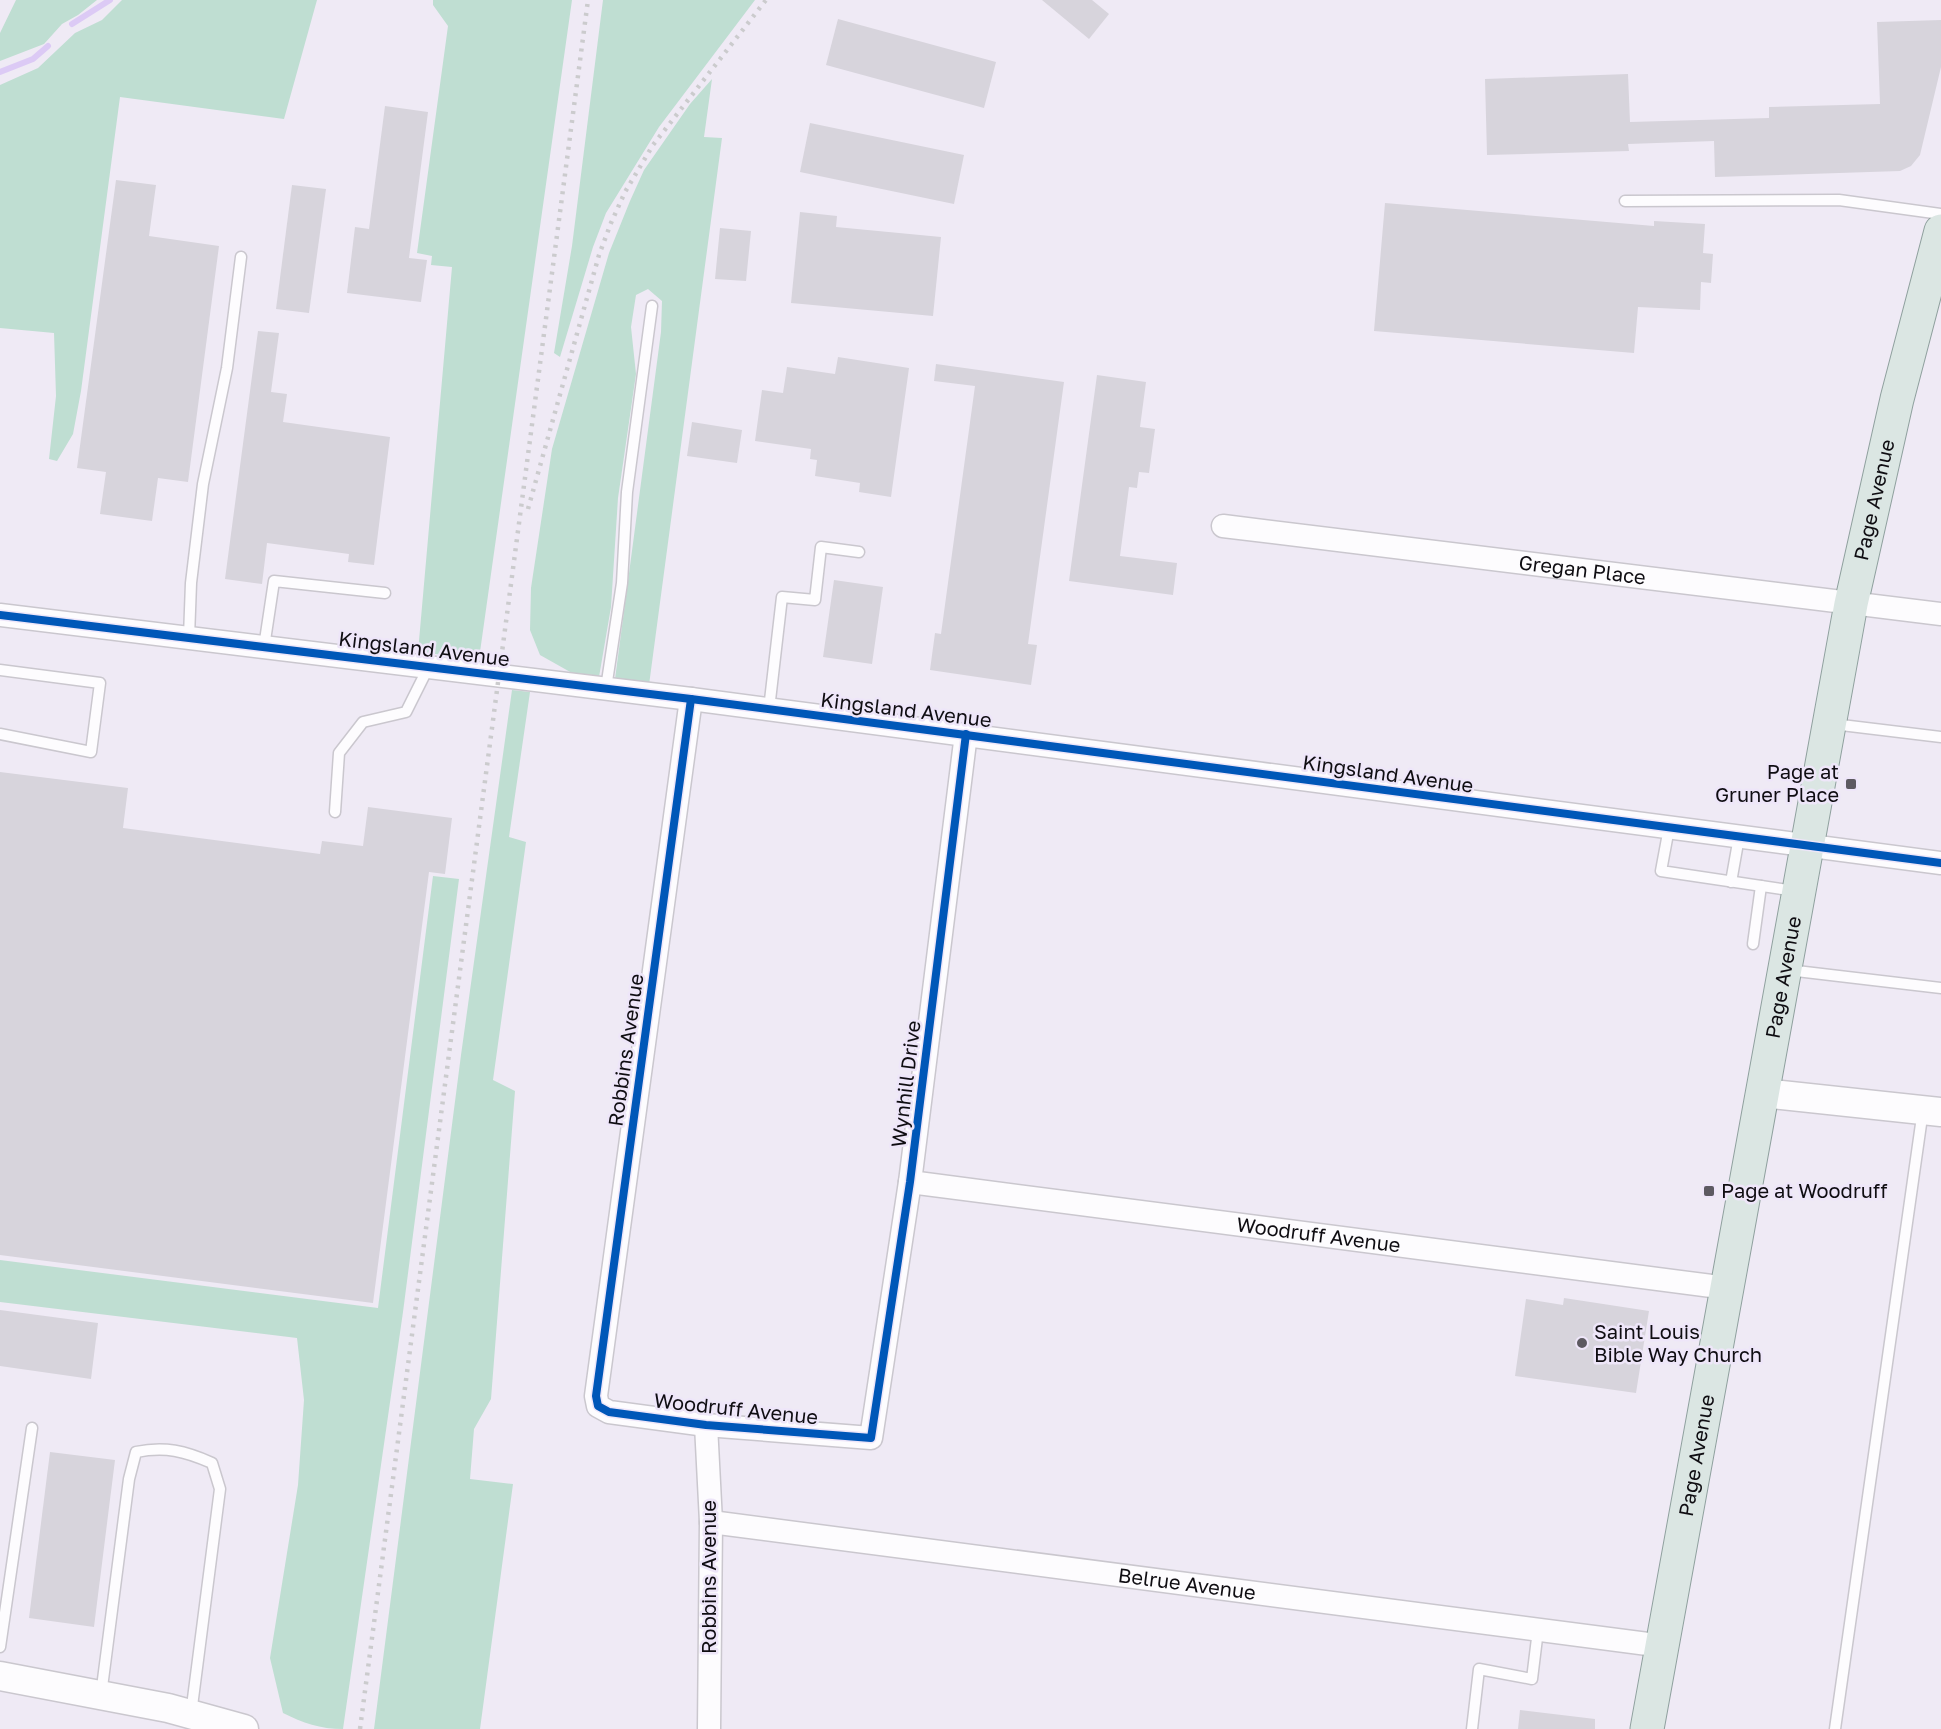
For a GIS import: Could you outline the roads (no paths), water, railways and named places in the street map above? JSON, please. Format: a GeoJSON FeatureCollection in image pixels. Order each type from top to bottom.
{"type":"FeatureCollection","features":[{"type":"Feature","properties":{"kind":"main road","name":"Page Avenue"},"geometry":{"type":"LineString","coordinates":[[1647,1729],[1851,604],[1897,399],[1941,231]]}},
{"type":"Feature","properties":{"kind":"street","name":"Gregan Place"},"geometry":{"type":"LineString","coordinates":[[1223,526],[1941,614]]}},
{"type":"Feature","properties":{"kind":"street","name":"Kingsland Avenue"},"geometry":{"type":"LineString","coordinates":[[0,615],[606,688],[1941,863]]}},
{"type":"Feature","properties":{"kind":"street","name":"Robbins Avenue"},"geometry":{"type":"LineString","coordinates":[[598,1406],[597,1384],[691,699]]}},
{"type":"Feature","properties":{"kind":"street","name":"Wynhill Drive"},"geometry":{"type":"LineString","coordinates":[[871,1438],[910,1182],[966,734]]}},
{"type":"Feature","properties":{"kind":"street"},"geometry":{"type":"LineString","coordinates":[[1762,1093],[1932,1111]]}},
{"type":"Feature","properties":{"kind":"street","name":"Woodruff Avenue"},"geometry":{"type":"LineString","coordinates":[[910,1182],[1727,1288]]}},
{"type":"Feature","properties":{"kind":"street","name":"Woodruff Avenue"},"geometry":{"type":"LineString","coordinates":[[598,1406],[609,1412],[706,1425],[871,1438]]}},
{"type":"Feature","properties":{"kind":"street","name":"Robbins Avenue"},"geometry":{"type":"LineString","coordinates":[[706,1425],[711,1522],[709,1729]]}},
{"type":"Feature","properties":{"kind":"street","name":"Belrue Avenue"},"geometry":{"type":"LineString","coordinates":[[711,1522],[1663,1646]]}},
{"type":"Feature","properties":{"kind":"street"},"geometry":{"type":"LineString","coordinates":[[0,1676],[191,1714],[244,1729]]}},
{"type":"Feature","properties":{"kind":"lane"},"geometry":{"type":"LineString","coordinates":[[1625,201],[1839,200],[1941,214]]}},
{"type":"Feature","properties":{"kind":"lane"},"geometry":{"type":"LineString","coordinates":[[189,637],[191,583],[203,484],[227,368],[241,257]]}},
{"type":"Feature","properties":{"kind":"lane"},"geometry":{"type":"LineString","coordinates":[[606,688],[622,583],[627,492],[652,306]]}},
{"type":"Feature","properties":{"kind":"lane"},"geometry":{"type":"LineString","coordinates":[[769,709],[782,597],[815,600],[821,547],[859,552]]}},
{"type":"Feature","properties":{"kind":"lane"},"geometry":{"type":"LineString","coordinates":[[264,647],[274,581],[385,593]]}},
{"type":"Feature","properties":{"kind":"lane"},"geometry":{"type":"LineString","coordinates":[[335,812],[339,753],[363,722],[406,712],[430,666]]}},
{"type":"Feature","properties":{"kind":"lane"},"geometry":{"type":"LineString","coordinates":[[0,670],[100,682],[91,752],[0,734]]}},
{"type":"Feature","properties":{"kind":"lane"},"geometry":{"type":"LineString","coordinates":[[1830,723],[1941,737]]}},
{"type":"Feature","properties":{"kind":"lane"},"geometry":{"type":"LineString","coordinates":[[1669,828],[1661,871],[1799,892]]}},
{"type":"Feature","properties":{"kind":"lane"},"geometry":{"type":"LineString","coordinates":[[1731,882],[1739,837]]}},
{"type":"Feature","properties":{"kind":"lane"},"geometry":{"type":"LineString","coordinates":[[1753,944],[1761,886]]}},
{"type":"Feature","properties":{"kind":"lane"},"geometry":{"type":"LineString","coordinates":[[1785,970],[1941,988]]}},
{"type":"Feature","properties":{"kind":"lane"},"geometry":{"type":"LineString","coordinates":[[1835,1729],[1932,1111]]}},
{"type":"Feature","properties":{"kind":"lane"},"geometry":{"type":"LineString","coordinates":[[0,1647],[33,1428]]}},
{"type":"Feature","properties":{"kind":"lane"},"geometry":{"type":"LineString","coordinates":[[101,1696],[129,1479],[136,1452],[156,1448],[192,1454],[212,1462],[220,1489],[191,1714]]}},
{"type":"Feature","properties":{"kind":"lane"},"geometry":{"type":"LineString","coordinates":[[1472,1729],[1479,1669],[1532,1679],[1539,1630]]}},
{"type":"Feature","properties":{"kind":"waterway"},"geometry":{"type":"LineString","coordinates":[[72,24],[110,0]]}},
{"type":"Feature","properties":{"kind":"waterway"},"geometry":{"type":"LineString","coordinates":[[0,72],[33,59],[48,46]]}},
{"type":"Feature","properties":{"kind":"railway"},"geometry":{"type":"LineString","coordinates":[[360,1729],[588,0]]}},
{"type":"Feature","properties":{"kind":"railway"},"geometry":{"type":"LineString","coordinates":[[528,509],[599,255],[625,192],[653,145],[766,0]]}},
{"type":"Feature","properties":{"kind":"place","name":"Page at Gruner Place"},"geometry":{"type":"Point","coordinates":[1851,784]}},
{"type":"Feature","properties":{"kind":"place","name":"Page at Woodruff"},"geometry":{"type":"Point","coordinates":[1709,1191]}},
{"type":"Feature","properties":{"kind":"place","name":"Saint Louis Bible Way Church"},"geometry":{"type":"Point","coordinates":[1582,1343]}}]}
